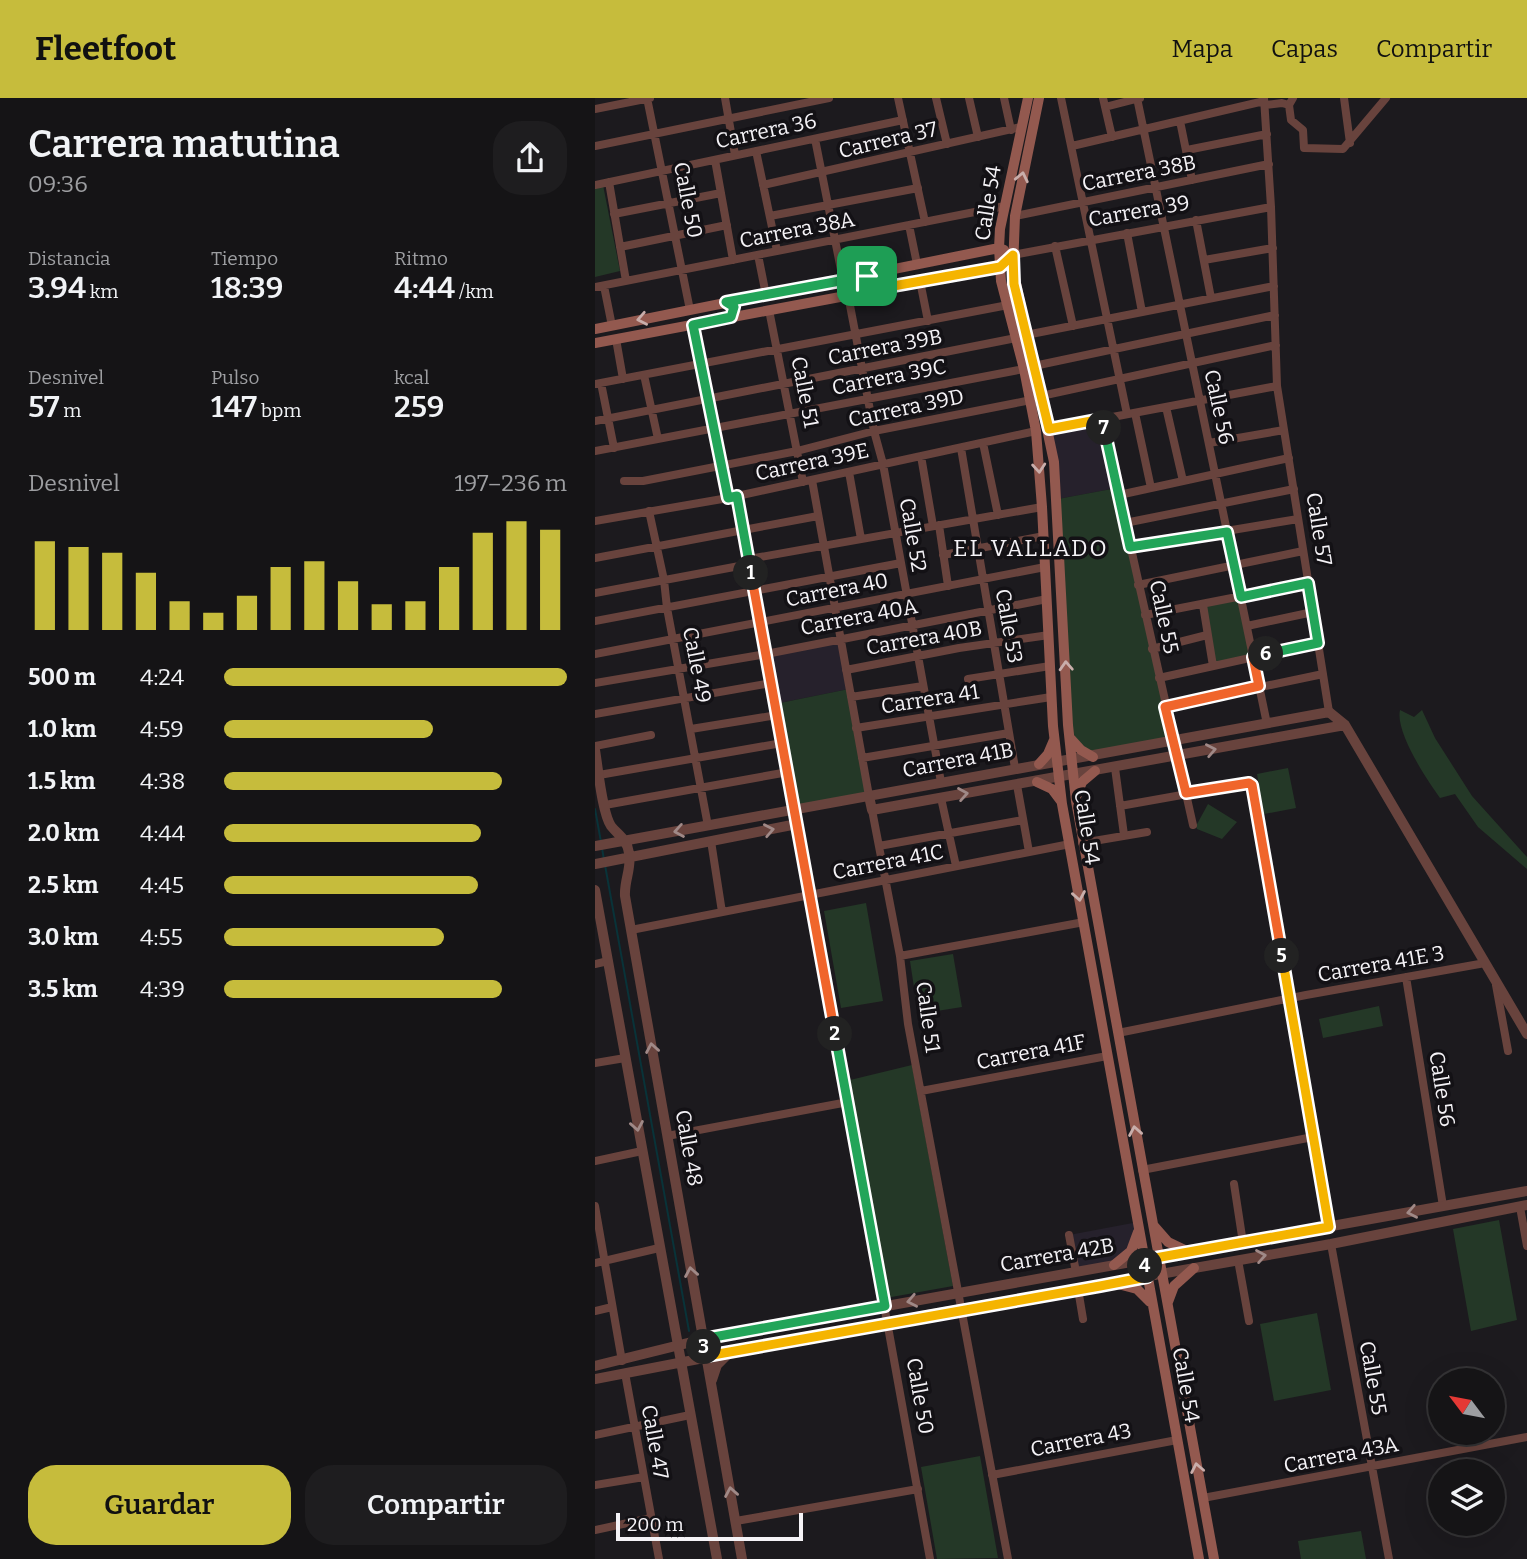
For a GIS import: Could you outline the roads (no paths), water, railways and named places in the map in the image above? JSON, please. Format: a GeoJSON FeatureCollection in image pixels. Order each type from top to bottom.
{"type":"FeatureCollection","features":[{"type":"Feature","properties":{"kind":"main road","name":"Calle 54"},"geometry":{"type":"LineString","coordinates":[[1021,337],[1001,281],[999,248],[1016,128],[1028,98]]}},
{"type":"Feature","properties":{"kind":"main road","name":"Calle 54"},"geometry":{"type":"LineString","coordinates":[[1039,98],[1016,216],[1014,284],[1021,337],[1036,398],[1049,429],[1058,499],[1069,730],[1082,843],[1214,1559]]}},
{"type":"Feature","properties":{"kind":"main road"},"geometry":{"type":"LineString","coordinates":[[983,251],[997,240],[1000,229]]}},
{"type":"Feature","properties":{"kind":"main road"},"geometry":{"type":"LineString","coordinates":[[595,329],[999,248],[1013,255],[1000,267],[595,344]]}},
{"type":"Feature","properties":{"kind":"main road"},"geometry":{"type":"LineString","coordinates":[[982,269],[995,272],[1001,281]]}},
{"type":"Feature","properties":{"kind":"main road"},"geometry":{"type":"LineString","coordinates":[[888,271],[884,273],[883,279],[886,285],[891,286]]}},
{"type":"Feature","properties":{"kind":"main road"},"geometry":{"type":"LineString","coordinates":[[864,275],[871,282],[869,289],[865,291]]}},
{"type":"Feature","properties":{"kind":"main road"},"geometry":{"type":"LineString","coordinates":[[749,298],[743,304],[744,311],[750,313]]}},
{"type":"Feature","properties":{"kind":"main road"},"geometry":{"type":"LineString","coordinates":[[726,302],[734,307],[733,315],[728,317]]}},
{"type":"Feature","properties":{"kind":"main road","name":"Calle 54"},"geometry":{"type":"LineString","coordinates":[[1036,398],[1051,697],[1062,804],[1199,1559]]}},
{"type":"Feature","properties":{"kind":"main road"},"geometry":{"type":"LineString","coordinates":[[1053,726],[1061,731],[1069,730],[1081,750],[1093,757]]}},
{"type":"Feature","properties":{"kind":"main road"},"geometry":{"type":"LineString","coordinates":[[1039,764],[1048,754],[1054,740]]}},
{"type":"Feature","properties":{"kind":"main road"},"geometry":{"type":"LineString","coordinates":[[1076,801],[1082,782],[1095,771]]}},
{"type":"Feature","properties":{"kind":"main road"},"geometry":{"type":"LineString","coordinates":[[1037,782],[1052,789],[1062,804]]}},
{"type":"Feature","properties":{"kind":"main road"},"geometry":{"type":"LineString","coordinates":[[1114,1265],[1131,1251],[1137,1237],[1138,1222]]}},
{"type":"Feature","properties":{"kind":"main road"},"geometry":{"type":"LineString","coordinates":[[1151,1222],[1168,1242],[1191,1253]]}},
{"type":"Feature","properties":{"kind":"main road"},"geometry":{"type":"LineString","coordinates":[[1169,1319],[1167,1310],[1170,1293],[1180,1279],[1194,1268]]}},
{"type":"Feature","properties":{"kind":"main road"},"geometry":{"type":"LineString","coordinates":[[1114,1283],[1128,1285],[1140,1291],[1153,1309]]}},
{"type":"Feature","properties":{"kind":"street"},"geometry":{"type":"LineString","coordinates":[[595,110],[648,98]]}},
{"type":"Feature","properties":{"kind":"street","name":"Calle 50"},"geometry":{"type":"LineString","coordinates":[[648,98],[690,310]]}},
{"type":"Feature","properties":{"kind":"street"},"geometry":{"type":"LineString","coordinates":[[725,98],[735,155]]}},
{"type":"Feature","properties":{"kind":"street"},"geometry":{"type":"LineString","coordinates":[[595,146],[829,98]]}},
{"type":"Feature","properties":{"kind":"street"},"geometry":{"type":"LineString","coordinates":[[898,98],[925,222]]}},
{"type":"Feature","properties":{"kind":"street"},"geometry":{"type":"LineString","coordinates":[[936,98],[947,144]]}},
{"type":"Feature","properties":{"kind":"street"},"geometry":{"type":"LineString","coordinates":[[969,98],[978,137]]}},
{"type":"Feature","properties":{"kind":"street"},"geometry":{"type":"LineString","coordinates":[[1004,98],[1016,128]]}},
{"type":"Feature","properties":{"kind":"street"},"geometry":{"type":"LineString","coordinates":[[1061,98],[1119,379],[1151,488]]}},
{"type":"Feature","properties":{"kind":"street"},"geometry":{"type":"LineString","coordinates":[[1112,137],[1104,103],[1138,98]]}},
{"type":"Feature","properties":{"kind":"street","name":"Calle 56"},"geometry":{"type":"LineString","coordinates":[[1138,98],[1267,724]]}},
{"type":"Feature","properties":{"kind":"street"},"geometry":{"type":"LineString","coordinates":[[1345,98],[1350,143]]}},
{"type":"Feature","properties":{"kind":"street"},"geometry":{"type":"LineString","coordinates":[[1072,146],[1264,101],[1291,101],[1291,120],[1303,131],[1304,148],[1343,149],[1386,98]]}},
{"type":"Feature","properties":{"kind":"street","name":"Calle 57"},"geometry":{"type":"LineString","coordinates":[[1264,101],[1273,248],[1277,386],[1329,712]]}},
{"type":"Feature","properties":{"kind":"street","name":"Carrera 36"},"geometry":{"type":"LineString","coordinates":[[595,185],[903,120]]}},
{"type":"Feature","properties":{"kind":"street"},"geometry":{"type":"LineString","coordinates":[[1180,121],[1192,180]]}},
{"type":"Feature","properties":{"kind":"street","name":"Carrera 37"},"geometry":{"type":"LineString","coordinates":[[763,186],[1016,128]]}},
{"type":"Feature","properties":{"kind":"street"},"geometry":{"type":"LineString","coordinates":[[1187,150],[1267,134]]}},
{"type":"Feature","properties":{"kind":"street"},"geometry":{"type":"LineString","coordinates":[[815,139],[843,280]]}},
{"type":"Feature","properties":{"kind":"street"},"geometry":{"type":"LineString","coordinates":[[756,151],[777,251]]}},
{"type":"Feature","properties":{"kind":"street"},"geometry":{"type":"LineString","coordinates":[[715,160],[733,260]]}},
{"type":"Feature","properties":{"kind":"street","name":"Carrera 38B"},"geometry":{"type":"LineString","coordinates":[[1016,216],[1269,164]]}},
{"type":"Feature","properties":{"kind":"street"},"geometry":{"type":"LineString","coordinates":[[609,182],[626,281]]}},
{"type":"Feature","properties":{"kind":"street"},"geometry":{"type":"LineString","coordinates":[[770,216],[918,188]]}},
{"type":"Feature","properties":{"kind":"street"},"geometry":{"type":"LineString","coordinates":[[614,214],[721,193]]}},
{"type":"Feature","properties":{"kind":"street","name":"Carrera 38A"},"geometry":{"type":"LineString","coordinates":[[599,286],[1005,206]]}},
{"type":"Feature","properties":{"kind":"street","name":"Carrera 39"},"geometry":{"type":"LineString","coordinates":[[1013,255],[1271,207]]}},
{"type":"Feature","properties":{"kind":"street"},"geometry":{"type":"LineString","coordinates":[[1196,220],[1211,298]]}},
{"type":"Feature","properties":{"kind":"street"},"geometry":{"type":"LineString","coordinates":[[620,247],[727,225]]}},
{"type":"Feature","properties":{"kind":"street"},"geometry":{"type":"LineString","coordinates":[[909,225],[917,264]]}},
{"type":"Feature","properties":{"kind":"street"},"geometry":{"type":"LineString","coordinates":[[1127,233],[1142,312]]}},
{"type":"Feature","properties":{"kind":"street"},"geometry":{"type":"LineString","coordinates":[[1055,246],[1073,326]]}},
{"type":"Feature","properties":{"kind":"street"},"geometry":{"type":"LineString","coordinates":[[1204,261],[1273,248]]}},
{"type":"Feature","properties":{"kind":"street"},"geometry":{"type":"LineString","coordinates":[[758,255],[766,295]]}},
{"type":"Feature","properties":{"kind":"street"},"geometry":{"type":"LineString","coordinates":[[920,281],[928,321]]}},
{"type":"Feature","properties":{"kind":"street"},"geometry":{"type":"LineString","coordinates":[[599,286],[612,326]]}},
{"type":"Feature","properties":{"kind":"street","name":"Carrera 39B"},"geometry":{"type":"LineString","coordinates":[[595,421],[1274,286]]}},
{"type":"Feature","properties":{"kind":"street","name":"Calle 52"},"geometry":{"type":"LineString","coordinates":[[848,295],[874,431],[883,464],[941,782]]}},
{"type":"Feature","properties":{"kind":"street"},"geometry":{"type":"LineString","coordinates":[[614,448],[598,383],[1008,306]]}},
{"type":"Feature","properties":{"kind":"street","name":"Calle 51"},"geometry":{"type":"LineString","coordinates":[[769,310],[797,451],[818,516],[824,546],[900,956],[908,1024],[1008,1559]]}},
{"type":"Feature","properties":{"kind":"street","name":"Carrera 39C"},"geometry":{"type":"LineString","coordinates":[[595,451],[1029,367],[1275,315]]}},
{"type":"Feature","properties":{"kind":"street","name":"Calle 50"},"geometry":{"type":"LineString","coordinates":[[693,325],[722,466],[743,529],[755,591],[930,1559]]}},
{"type":"Feature","properties":{"kind":"street"},"geometry":{"type":"LineString","coordinates":[[616,339],[623,379]]}},
{"type":"Feature","properties":{"kind":"street","name":"Carrera 39D"},"geometry":{"type":"LineString","coordinates":[[624,481],[643,481],[797,451],[874,431],[1276,345]]}},
{"type":"Feature","properties":{"kind":"street"},"geometry":{"type":"LineString","coordinates":[[644,375],[657,439]]}},
{"type":"Feature","properties":{"kind":"street"},"geometry":{"type":"LineString","coordinates":[[1049,429],[1277,386]]}},
{"type":"Feature","properties":{"kind":"street"},"geometry":{"type":"LineString","coordinates":[[1166,407],[1183,481]]}},
{"type":"Feature","properties":{"kind":"street","name":"Calle 55"},"geometry":{"type":"LineString","coordinates":[[1102,419],[1193,825]]}},
{"type":"Feature","properties":{"kind":"street"},"geometry":{"type":"LineString","coordinates":[[1209,443],[1285,430]]}},
{"type":"Feature","properties":{"kind":"street","name":"Carrera 39E"},"geometry":{"type":"LineString","coordinates":[[595,521],[733,497],[1036,431]]}},
{"type":"Feature","properties":{"kind":"street"},"geometry":{"type":"LineString","coordinates":[[983,443],[997,515]]}},
{"type":"Feature","properties":{"kind":"street","name":"Calle 53"},"geometry":{"type":"LineString","coordinates":[[961,448],[1015,768]]}},
{"type":"Feature","properties":{"kind":"street"},"geometry":{"type":"LineString","coordinates":[[921,456],[948,586]]}},
{"type":"Feature","properties":{"kind":"street"},"geometry":{"type":"LineString","coordinates":[[1119,495],[1289,458]]}},
{"type":"Feature","properties":{"kind":"street"},"geometry":{"type":"LineString","coordinates":[[849,472],[861,539]]}},
{"type":"Feature","properties":{"kind":"street"},"geometry":{"type":"LineString","coordinates":[[1125,523],[1294,489]]}},
{"type":"Feature","properties":{"kind":"street"},"geometry":{"type":"LineString","coordinates":[[595,593],[824,546],[1042,507]]}},
{"type":"Feature","properties":{"kind":"street","name":"Calle 49"},"geometry":{"type":"LineString","coordinates":[[649,511],[708,826]]}},
{"type":"Feature","properties":{"kind":"street"},"geometry":{"type":"LineString","coordinates":[[595,558],[818,516]]}},
{"type":"Feature","properties":{"kind":"street"},"geometry":{"type":"LineString","coordinates":[[1130,547],[1298,519]]}},
{"type":"Feature","properties":{"kind":"street"},"geometry":{"type":"LineString","coordinates":[[943,555],[1044,536]]}},
{"type":"Feature","properties":{"kind":"street"},"geometry":{"type":"LineString","coordinates":[[1138,585],[1303,551]]}},
{"type":"Feature","properties":{"kind":"street"},"geometry":{"type":"LineString","coordinates":[[595,621],[901,563]]}},
{"type":"Feature","properties":{"kind":"street","name":"Carrera 40"},"geometry":{"type":"LineString","coordinates":[[595,654],[1045,567]]}},
{"type":"Feature","properties":{"kind":"street"},"geometry":{"type":"LineString","coordinates":[[1145,615],[1308,583]]}},
{"type":"Feature","properties":{"kind":"street","name":"Carrera 40A"},"geometry":{"type":"LineString","coordinates":[[595,683],[766,654],[1047,599]]}},
{"type":"Feature","properties":{"kind":"street"},"geometry":{"type":"LineString","coordinates":[[1203,605],[1213,666]]}},
{"type":"Feature","properties":{"kind":"street"},"geometry":{"type":"LineString","coordinates":[[1247,626],[1313,612]]}},
{"type":"Feature","properties":{"kind":"street","name":"Carrera 40B"},"geometry":{"type":"LineString","coordinates":[[846,670],[1049,635]]}},
{"type":"Feature","properties":{"kind":"street"},"geometry":{"type":"LineString","coordinates":[[1152,649],[1207,635]]}},
{"type":"Feature","properties":{"kind":"street"},"geometry":{"type":"LineString","coordinates":[[1159,678],[1318,643]]}},
{"type":"Feature","properties":{"kind":"street"},"geometry":{"type":"LineString","coordinates":[[968,679],[1050,666]]}},
{"type":"Feature","properties":{"kind":"street"},"geometry":{"type":"LineString","coordinates":[[1165,707],[1323,674]]}},
{"type":"Feature","properties":{"kind":"street"},"geometry":{"type":"LineString","coordinates":[[595,714],[772,683]]}},
{"type":"Feature","properties":{"kind":"street"},"geometry":{"type":"LineString","coordinates":[[851,697],[922,686]]}},
{"type":"Feature","properties":{"kind":"street","name":"Carrera 41"},"geometry":{"type":"LineString","coordinates":[[856,729],[1051,697]]}},
{"type":"Feature","properties":{"kind":"street"},"geometry":{"type":"LineString","coordinates":[[1329,712],[1345,725],[1527,1034]]}},
{"type":"Feature","properties":{"kind":"street","name":"Carrera 41B"},"geometry":{"type":"LineString","coordinates":[[595,846],[1329,712]]}},
{"type":"Feature","properties":{"kind":"street"},"geometry":{"type":"LineString","coordinates":[[691,729],[777,715]]}},
{"type":"Feature","properties":{"kind":"street","name":"Carrera 41B"},"geometry":{"type":"LineString","coordinates":[[872,810],[1345,725]]}},
{"type":"Feature","properties":{"kind":"street"},"geometry":{"type":"LineString","coordinates":[[862,758],[1009,733]]}},
{"type":"Feature","properties":{"kind":"street"},"geometry":{"type":"LineString","coordinates":[[595,748],[651,735]]}},
{"type":"Feature","properties":{"kind":"street"},"geometry":{"type":"LineString","coordinates":[[599,775],[782,743]]}},
{"type":"Feature","properties":{"kind":"street","name":"Calle 48"},"geometry":{"type":"LineString","coordinates":[[595,748],[604,805],[611,826],[620,841],[628,872],[624,881],[631,930],[743,1559]]}},
{"type":"Feature","properties":{"kind":"street"},"geometry":{"type":"LineString","coordinates":[[1115,768],[1124,835]]}},
{"type":"Feature","properties":{"kind":"street"},"geometry":{"type":"LineString","coordinates":[[604,805],[788,772]]}},
{"type":"Feature","properties":{"kind":"street"},"geometry":{"type":"LineString","coordinates":[[1120,806],[1186,793],[1249,783],[1252,785],[1329,1227]]}},
{"type":"Feature","properties":{"kind":"street"},"geometry":{"type":"LineString","coordinates":[[1017,785],[1029,852]]}},
{"type":"Feature","properties":{"kind":"street"},"geometry":{"type":"LineString","coordinates":[[941,798],[956,866]]}},
{"type":"Feature","properties":{"kind":"street"},"geometry":{"type":"LineString","coordinates":[[879,846],[1023,820]]}},
{"type":"Feature","properties":{"kind":"street"},"geometry":{"type":"LineString","coordinates":[[596,863],[797,824]]}},
{"type":"Feature","properties":{"kind":"street"},"geometry":{"type":"LineString","coordinates":[[1082,843],[1147,832]]}},
{"type":"Feature","properties":{"kind":"street"},"geometry":{"type":"LineString","coordinates":[[711,841],[722,912]]}},
{"type":"Feature","properties":{"kind":"street","name":"Carrera 41C"},"geometry":{"type":"LineString","coordinates":[[631,930],[1070,844]]}},
{"type":"Feature","properties":{"kind":"street"},"geometry":{"type":"LineString","coordinates":[[595,890],[717,1559]]}},
{"type":"Feature","properties":{"kind":"street"},"geometry":{"type":"LineString","coordinates":[[900,956],[1084,922]]}},
{"type":"Feature","properties":{"kind":"street"},"geometry":{"type":"LineString","coordinates":[[595,964],[608,961]]}},
{"type":"Feature","properties":{"kind":"street","name":"Carrera 41E 3"},"geometry":{"type":"LineString","coordinates":[[1118,1033],[1289,998],[1485,963]]}},
{"type":"Feature","properties":{"kind":"street","name":"Calle 56"},"geometry":{"type":"LineString","coordinates":[[1406,977],[1443,1206]]}},
{"type":"Feature","properties":{"kind":"street"},"geometry":{"type":"LineString","coordinates":[[1495,980],[1508,1051]]}},
{"type":"Feature","properties":{"kind":"street","name":"Carrera 41F"},"geometry":{"type":"LineString","coordinates":[[921,1091],[1107,1056]]}},
{"type":"Feature","properties":{"kind":"street"},"geometry":{"type":"LineString","coordinates":[[595,1063],[625,1058]]}},
{"type":"Feature","properties":{"kind":"street"},"geometry":{"type":"LineString","coordinates":[[667,1136],[848,1102]]}},
{"type":"Feature","properties":{"kind":"street"},"geometry":{"type":"LineString","coordinates":[[1142,1170],[1313,1137]]}},
{"type":"Feature","properties":{"kind":"street"},"geometry":{"type":"LineString","coordinates":[[595,1161],[642,1151]]}},
{"type":"Feature","properties":{"kind":"street"},"geometry":{"type":"LineString","coordinates":[[1234,1184],[1243,1242]]}},
{"type":"Feature","properties":{"kind":"street","name":"Carrera 42B"},"geometry":{"type":"LineString","coordinates":[[595,1366],[728,1335],[1527,1191]]}},
{"type":"Feature","properties":{"kind":"street"},"geometry":{"type":"LineString","coordinates":[[1523,1206],[1527,1246]]}},
{"type":"Feature","properties":{"kind":"street","name":"Carrera 42B"},"geometry":{"type":"LineString","coordinates":[[595,1379],[961,1309],[1331,1244],[1523,1206]]}},
{"type":"Feature","properties":{"kind":"street"},"geometry":{"type":"LineString","coordinates":[[595,1210],[600,1262],[613,1307],[622,1361]]}},
{"type":"Feature","properties":{"kind":"street"},"geometry":{"type":"LineString","coordinates":[[1069,1235],[1076,1272]]}},
{"type":"Feature","properties":{"kind":"street","name":"Calle 55"},"geometry":{"type":"LineString","coordinates":[[1331,1244],[1389,1559]]}},
{"type":"Feature","properties":{"kind":"street"},"geometry":{"type":"LineString","coordinates":[[600,1262],[659,1248]]}},
{"type":"Feature","properties":{"kind":"street"},"geometry":{"type":"LineString","coordinates":[[1238,1261],[1249,1321]]}},
{"type":"Feature","properties":{"kind":"street"},"geometry":{"type":"LineString","coordinates":[[1083,1319],[1083,1288],[1079,1279],[1081,1273],[1088,1269]]}},
{"type":"Feature","properties":{"kind":"street"},"geometry":{"type":"LineString","coordinates":[[595,1311],[613,1307]]}},
{"type":"Feature","properties":{"kind":"street"},"geometry":{"type":"LineString","coordinates":[[698,1313],[710,1328],[728,1335]]}},
{"type":"Feature","properties":{"kind":"street"},"geometry":{"type":"LineString","coordinates":[[711,1384],[717,1365],[731,1352]]}},
{"type":"Feature","properties":{"kind":"street","name":"Calle 47"},"geometry":{"type":"LineString","coordinates":[[625,1373],[659,1559]]}},
{"type":"Feature","properties":{"kind":"street"},"geometry":{"type":"LineString","coordinates":[[595,1435],[690,1415]]}},
{"type":"Feature","properties":{"kind":"street","name":"Carrera 43A"},"geometry":{"type":"LineString","coordinates":[[1203,1499],[1527,1437]]}},
{"type":"Feature","properties":{"kind":"street","name":"Carrera 43"},"geometry":{"type":"LineString","coordinates":[[992,1475],[1177,1440]]}},
{"type":"Feature","properties":{"kind":"street"},"geometry":{"type":"LineString","coordinates":[[595,1485],[644,1477]]}},
{"type":"Feature","properties":{"kind":"street"},"geometry":{"type":"LineString","coordinates":[[736,1521],[918,1489]]}},
{"type":"Feature","properties":{"kind":"street"},"geometry":{"type":"LineString","coordinates":[[595,1530],[651,1518]]}},
{"type":"Feature","properties":{"kind":"waterway"},"geometry":{"type":"LineString","coordinates":[[595,809],[601,842]]}},
{"type":"Feature","properties":{"kind":"waterway"},"geometry":{"type":"LineString","coordinates":[[602,848],[604,860]]}},
{"type":"Feature","properties":{"kind":"waterway"},"geometry":{"type":"LineString","coordinates":[[605,865],[689,1331]]}},
{"type":"Feature","properties":{"kind":"district","name":"EL VALLADO"},"geometry":{"type":"Point","coordinates":[1031,548]}}]}
